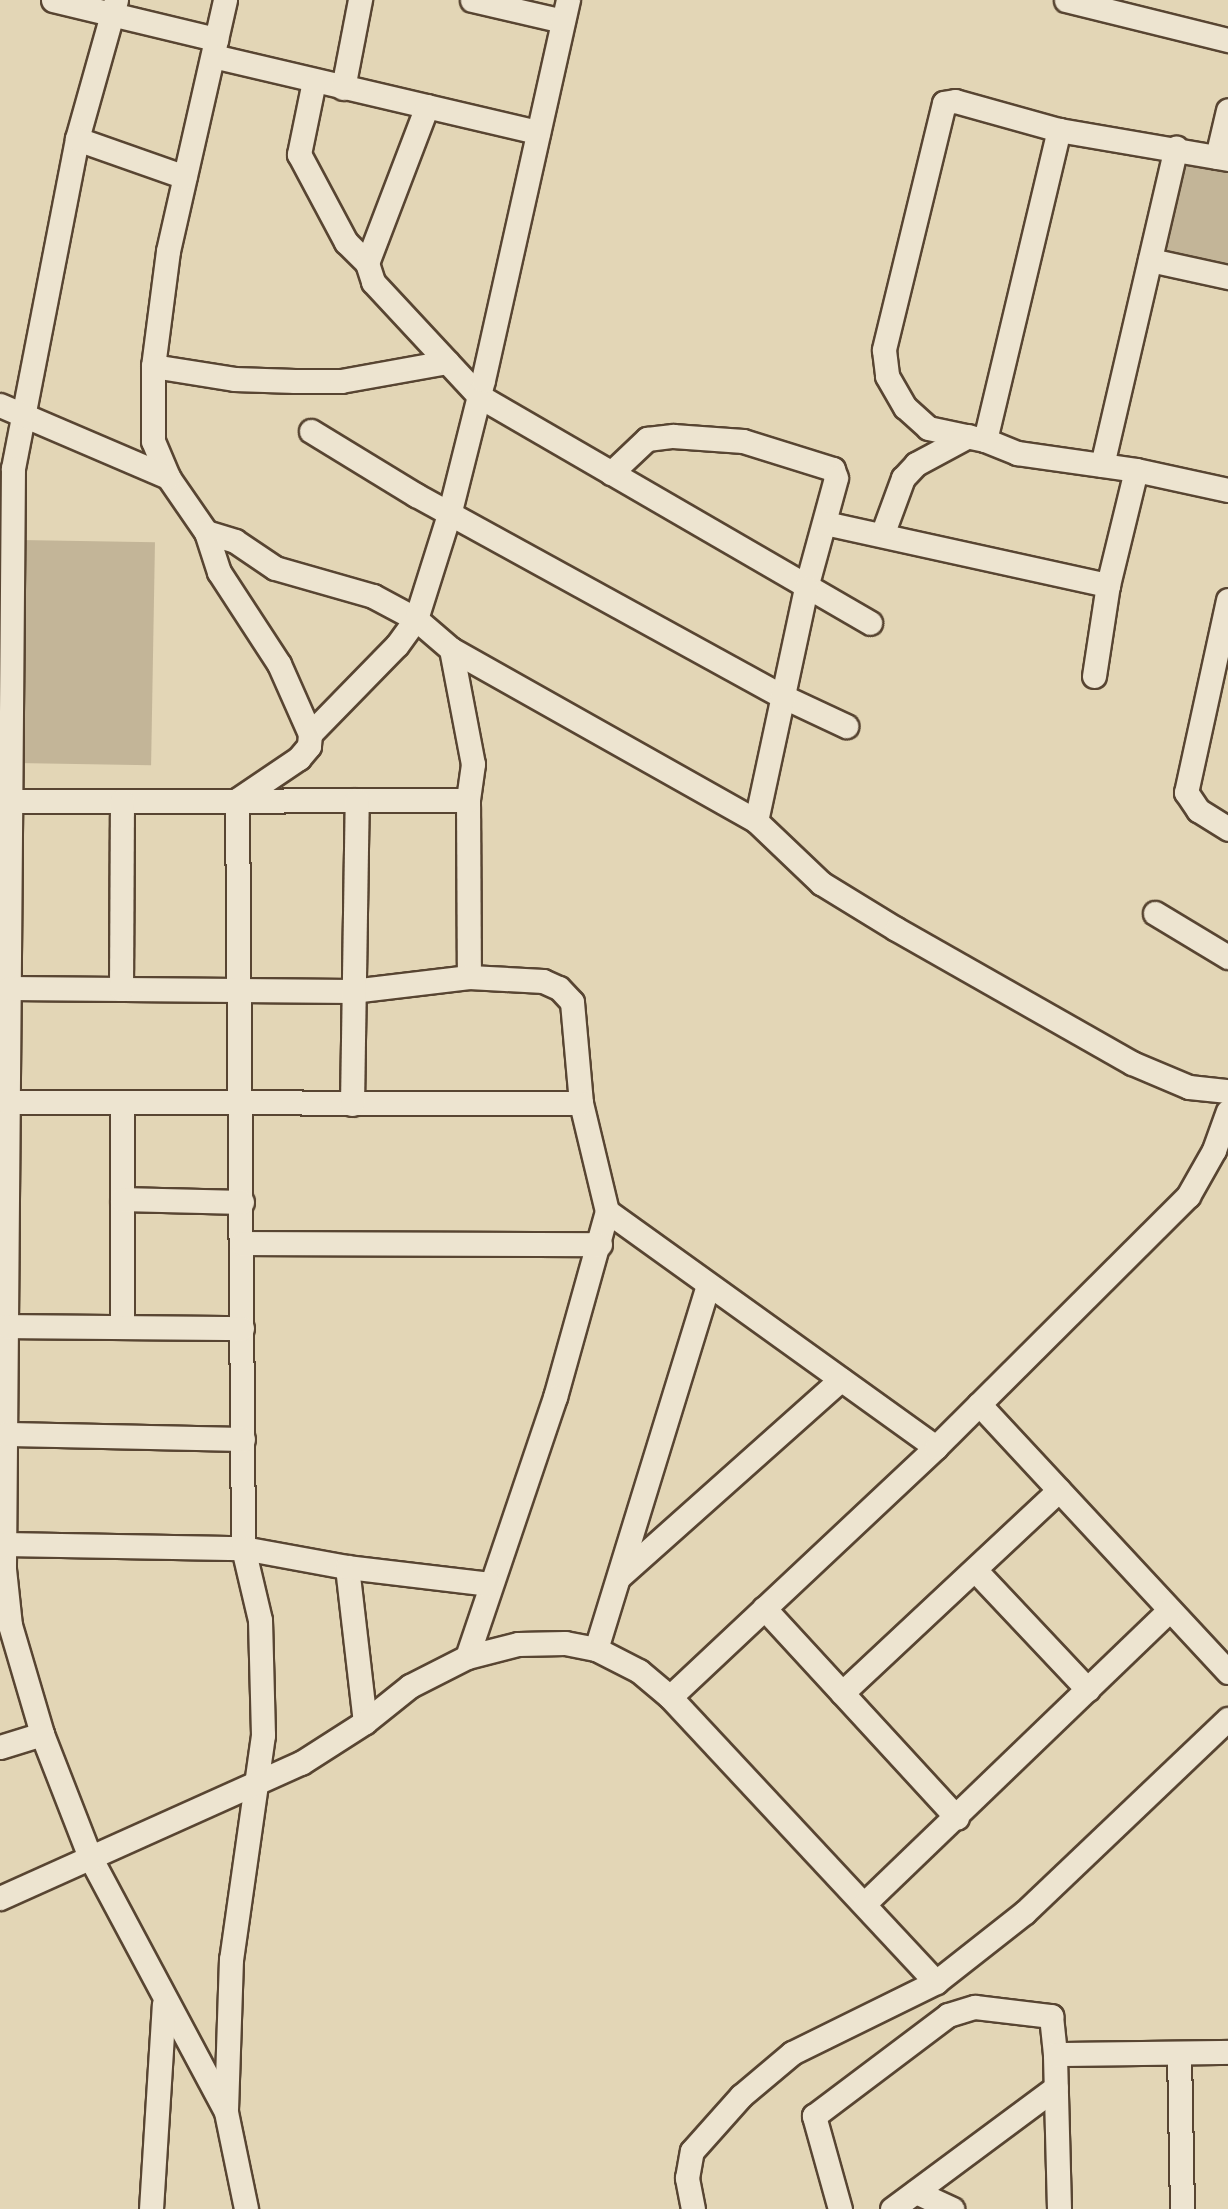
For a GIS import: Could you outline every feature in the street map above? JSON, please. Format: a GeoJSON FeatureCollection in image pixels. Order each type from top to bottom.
{"type":"FeatureCollection","features":[{"type":"Feature","properties":{"kind":"street"},"geometry":{"type":"LineString","coordinates":[[53,0],[114,7],[215,47],[314,81],[538,132]]}},
{"type":"Feature","properties":{"kind":"street"},"geometry":{"type":"LineString","coordinates":[[225,0],[168,251],[153,366],[153,441],[168,477],[206,532],[219,572],[279,664],[310,734],[309,746],[299,758],[237,800]]}},
{"type":"Feature","properties":{"kind":"street"},"geometry":{"type":"LineString","coordinates":[[343,88],[360,0]]}},
{"type":"Feature","properties":{"kind":"street"},"geometry":{"type":"LineString","coordinates":[[310,734],[397,645],[416,619],[450,511],[479,396],[566,11],[472,0]]}},
{"type":"Feature","properties":{"kind":"street"},"geometry":{"type":"LineString","coordinates":[[1066,0],[1228,40]]}},
{"type":"Feature","properties":{"kind":"street"},"geometry":{"type":"LineString","coordinates":[[114,7],[78,139],[24,418],[6,468],[5,800],[9,988],[4,1190],[4,1608],[42,1734],[90,1857],[164,2004],[226,2112]]}},
{"type":"Feature","properties":{"kind":"street"},"geometry":{"type":"LineString","coordinates":[[314,81],[299,154],[346,242],[367,262],[373,282],[479,396],[870,624]]}},
{"type":"Feature","properties":{"kind":"street"},"geometry":{"type":"LineString","coordinates":[[1228,110],[1223,158],[1176,147],[1059,130],[956,101],[944,103],[939,114],[884,350],[887,376],[905,407],[928,428],[976,438],[1017,453],[1136,470],[1228,490]]}},
{"type":"Feature","properties":{"kind":"street"},"geometry":{"type":"LineString","coordinates":[[367,262],[427,106]]}},
{"type":"Feature","properties":{"kind":"street"},"geometry":{"type":"LineString","coordinates":[[976,438],[1059,130]]}},
{"type":"Feature","properties":{"kind":"street"},"geometry":{"type":"LineString","coordinates":[[78,139],[185,177]]}},
{"type":"Feature","properties":{"kind":"street"},"geometry":{"type":"LineString","coordinates":[[1102,465],[1176,147]]}},
{"type":"Feature","properties":{"kind":"street"},"geometry":{"type":"LineString","coordinates":[[1150,260],[1228,277]]}},
{"type":"Feature","properties":{"kind":"street"},"geometry":{"type":"LineString","coordinates":[[153,366],[234,379],[295,381],[341,380],[447,362]]}},
{"type":"Feature","properties":{"kind":"street"},"geometry":{"type":"LineString","coordinates":[[0,405],[24,418],[79,436],[168,477]]}},
{"type":"Feature","properties":{"kind":"street"},"geometry":{"type":"LineString","coordinates":[[311,431],[782,696],[846,726]]}},
{"type":"Feature","properties":{"kind":"street"},"geometry":{"type":"LineString","coordinates":[[882,535],[903,478],[916,464],[976,438]]}},
{"type":"Feature","properties":{"kind":"street"},"geometry":{"type":"LineString","coordinates":[[611,473],[647,439],[743,441],[833,469],[836,478],[806,588],[756,821]]}},
{"type":"Feature","properties":{"kind":"street"},"geometry":{"type":"LineString","coordinates":[[1094,676],[1108,584],[1136,470]]}},
{"type":"Feature","properties":{"kind":"street"},"geometry":{"type":"LineString","coordinates":[[825,523],[1108,584]]}},
{"type":"Feature","properties":{"kind":"street"},"geometry":{"type":"LineString","coordinates":[[206,532],[235,541],[275,568],[373,596],[416,619],[452,649],[756,821],[821,883],[896,929],[1132,1063],[1189,1087],[1228,1091]]}},
{"type":"Feature","properties":{"kind":"street"},"geometry":{"type":"LineString","coordinates":[[1228,600],[1186,792],[1198,810],[1228,829]]}},
{"type":"Feature","properties":{"kind":"street"},"geometry":{"type":"LineString","coordinates":[[452,649],[472,742],[468,800],[469,977]]}},
{"type":"Feature","properties":{"kind":"street"},"geometry":{"type":"LineString","coordinates":[[5,800],[468,800]]}},
{"type":"Feature","properties":{"kind":"street"},"geometry":{"type":"LineString","coordinates":[[121,989],[122,800]]}},
{"type":"Feature","properties":{"kind":"street"},"geometry":{"type":"LineString","coordinates":[[237,800],[241,990],[243,1548],[260,1620],[262,1735],[231,1959],[226,2112],[246,2209]]}},
{"type":"Feature","properties":{"kind":"street"},"geometry":{"type":"LineString","coordinates":[[352,1104],[357,800]]}},
{"type":"Feature","properties":{"kind":"street"},"geometry":{"type":"LineString","coordinates":[[1155,913],[1228,957]]}},
{"type":"Feature","properties":{"kind":"street"},"geometry":{"type":"LineString","coordinates":[[9,988],[352,991],[469,977],[543,981],[572,1002],[582,1102],[607,1211],[600,1244],[555,1396],[489,1584],[467,1657]]}},
{"type":"Feature","properties":{"kind":"street"},"geometry":{"type":"LineString","coordinates":[[5,1114],[122,1102],[582,1102]]}},
{"type":"Feature","properties":{"kind":"street"},"geometry":{"type":"LineString","coordinates":[[122,1102],[122,1327]]}},
{"type":"Feature","properties":{"kind":"street"},"geometry":{"type":"LineString","coordinates":[[670,1697],[936,1447],[1188,1196],[1214,1150],[1228,1111]]}},
{"type":"Feature","properties":{"kind":"street"},"geometry":{"type":"LineString","coordinates":[[122,1199],[242,1202]]}},
{"type":"Feature","properties":{"kind":"street"},"geometry":{"type":"LineString","coordinates":[[607,1211],[936,1447]]}},
{"type":"Feature","properties":{"kind":"street"},"geometry":{"type":"LineString","coordinates":[[242,1243],[600,1244]]}},
{"type":"Feature","properties":{"kind":"street"},"geometry":{"type":"LineString","coordinates":[[596,1649],[708,1286]]}},
{"type":"Feature","properties":{"kind":"street"},"geometry":{"type":"LineString","coordinates":[[4,1332],[122,1327],[242,1328]]}},
{"type":"Feature","properties":{"kind":"street"},"geometry":{"type":"LineString","coordinates":[[617,1579],[841,1379]]}},
{"type":"Feature","properties":{"kind":"street"},"geometry":{"type":"LineString","coordinates":[[979,1404],[1228,1672]]}},
{"type":"Feature","properties":{"kind":"street"},"geometry":{"type":"LineString","coordinates":[[5,1434],[243,1439]]}},
{"type":"Feature","properties":{"kind":"street"},"geometry":{"type":"LineString","coordinates":[[842,1693],[976,1571],[1059,1490]]}},
{"type":"Feature","properties":{"kind":"street"},"geometry":{"type":"LineString","coordinates":[[4,1544],[243,1548],[347,1567],[489,1584]]}},
{"type":"Feature","properties":{"kind":"street"},"geometry":{"type":"LineString","coordinates":[[347,1567],[365,1722]]}},
{"type":"Feature","properties":{"kind":"street"},"geometry":{"type":"LineString","coordinates":[[976,1571],[1088,1690]]}},
{"type":"Feature","properties":{"kind":"street"},"geometry":{"type":"LineString","coordinates":[[764,1608],[957,1818]]}},
{"type":"Feature","properties":{"kind":"street"},"geometry":{"type":"LineString","coordinates":[[865,1903],[957,1818],[1169,1610]]}},
{"type":"Feature","properties":{"kind":"street"},"geometry":{"type":"LineString","coordinates":[[1,1895],[301,1763],[365,1722],[410,1686],[467,1657],[544,1642],[596,1649],[639,1671],[670,1697],[936,1982]]}},
{"type":"Feature","properties":{"kind":"street"},"geometry":{"type":"LineString","coordinates":[[693,2209],[687,2178],[692,2151],[741,2096],[792,2053],[936,1982],[1026,1912],[1228,1718]]}},
{"type":"Feature","properties":{"kind":"street"},"geometry":{"type":"LineString","coordinates":[[0,1747],[42,1734]]}},
{"type":"Feature","properties":{"kind":"street"},"geometry":{"type":"LineString","coordinates":[[151,2209],[164,2004]]}},
{"type":"Feature","properties":{"kind":"street"},"geometry":{"type":"LineString","coordinates":[[840,2209],[814,2116],[948,2014],[975,2007],[1051,2016],[1055,2054],[1059,2209]]}},
{"type":"Feature","properties":{"kind":"street"},"geometry":{"type":"LineString","coordinates":[[1055,2054],[1228,2052]]}},
{"type":"Feature","properties":{"kind":"street"},"geometry":{"type":"LineString","coordinates":[[1179,2053],[1182,2209]]}},
{"type":"Feature","properties":{"kind":"street"},"geometry":{"type":"LineString","coordinates":[[892,2209],[1056,2087]]}},
{"type":"Feature","properties":{"kind":"street"},"geometry":{"type":"LineString","coordinates":[[916,2192],[952,2209]]}},
{"type":"Feature","properties":{"kind":"shaded area"},"geometry":{"type":"Polygon","coordinates":[[[1174,159],[1228,171],[1228,268],[1153,252],[1174,159]]]}},
{"type":"Feature","properties":{"kind":"shaded area"},"geometry":{"type":"Polygon","coordinates":[[[20,540],[155,542],[151,765],[16,763],[20,540]]]}}]}
